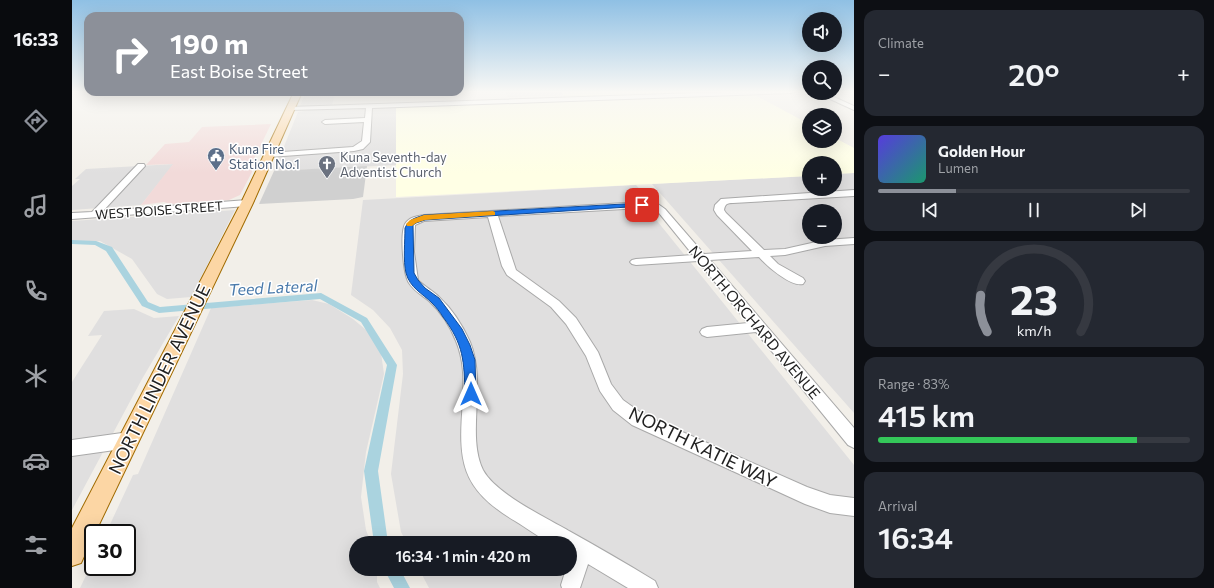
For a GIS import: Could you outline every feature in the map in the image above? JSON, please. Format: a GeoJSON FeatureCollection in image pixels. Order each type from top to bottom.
{"type":"FeatureCollection","features":[{"type":"Feature","properties":{"kind":"main road","name":"NORTH LINDER AVENUE"},"geometry":{"type":"LineString","coordinates":[[72,554],[247,203],[286,118]]}},
{"type":"Feature","properties":{"kind":"street"},"geometry":{"type":"LineString","coordinates":[[269,155],[354,149],[360,147],[366,142],[368,120],[325,122]]}},
{"type":"Feature","properties":{"kind":"street"},"geometry":{"type":"LineString","coordinates":[[94,214],[141,166]]}},
{"type":"Feature","properties":{"kind":"street"},"geometry":{"type":"LineString","coordinates":[[799,281],[782,272],[761,254],[722,215],[719,210],[720,205],[724,201],[733,200],[854,193]]}},
{"type":"Feature","properties":{"kind":"street","name":"WEST BOISE STREET"},"geometry":{"type":"LineString","coordinates":[[72,216],[247,203]]}},
{"type":"Feature","properties":{"kind":"street","name":"NORTH ORCHARD AVENUE"},"geometry":{"type":"LineString","coordinates":[[492,214],[642,205],[655,206],[662,211],[854,440]]}},
{"type":"Feature","properties":{"kind":"street"},"geometry":{"type":"LineString","coordinates":[[492,214],[424,218],[413,221],[408,228],[410,273],[414,282],[436,300],[446,312],[465,345],[469,360],[471,379],[469,442],[472,460],[478,476],[491,493],[508,506],[648,588]]}},
{"type":"Feature","properties":{"kind":"street","name":"NORTH KATIE WAY"},"geometry":{"type":"LineString","coordinates":[[492,214],[508,266],[512,272],[555,304],[571,321],[593,356],[605,387],[618,405],[638,420],[805,495],[830,504],[854,507]]}},
{"type":"Feature","properties":{"kind":"street"},"geometry":{"type":"LineString","coordinates":[[636,262],[761,254],[799,250],[825,243],[854,241]]}},
{"type":"Feature","properties":{"kind":"street"},"geometry":{"type":"LineString","coordinates":[[707,332],[758,327]]}},
{"type":"Feature","properties":{"kind":"street"},"geometry":{"type":"LineString","coordinates":[[72,448],[129,440]]}},
{"type":"Feature","properties":{"kind":"street"},"geometry":{"type":"LineString","coordinates":[[571,585],[583,550]]}},
{"type":"Feature","properties":{"kind":"shaded area"},"geometry":{"type":"Polygon","coordinates":[[[295,118],[396,118],[396,165],[274,171],[295,118]]]}},
{"type":"Feature","properties":{"kind":"shaded area"},"geometry":{"type":"Polygon","coordinates":[[[396,118],[799,118],[802,120],[802,148],[842,148],[842,142],[854,148],[854,173],[842,174],[842,156],[802,156],[802,176],[396,197],[396,118]]]}},
{"type":"Feature","properties":{"kind":"shaded area"},"geometry":{"type":"Polygon","coordinates":[[[271,124],[253,161],[252,172],[240,195],[229,200],[170,204],[164,202],[141,205],[173,164],[146,165],[165,144],[189,142],[202,127],[271,124]]]}},
{"type":"Feature","properties":{"kind":"shaded area"},"geometry":{"type":"Polygon","coordinates":[[[174,164],[141,205],[72,210],[72,186],[80,179],[75,179],[86,169],[174,164]]]}},
{"type":"Feature","properties":{"kind":"shaded area"},"geometry":{"type":"Polygon","coordinates":[[[367,166],[363,197],[353,199],[259,204],[274,171],[367,166]]]}},
{"type":"Feature","properties":{"kind":"shaded area"},"geometry":{"type":"Polygon","coordinates":[[[854,173],[854,413],[652,184],[802,176],[802,196],[842,196],[842,174],[854,173]]]}},
{"type":"Feature","properties":{"kind":"shaded area"},"geometry":{"type":"Polygon","coordinates":[[[636,185],[649,199],[641,201],[854,465],[854,588],[429,588],[423,576],[577,576],[577,536],[403,536],[401,532],[391,474],[403,374],[402,350],[390,328],[373,310],[351,295],[363,200],[636,185]]]}},
{"type":"Feature","properties":{"kind":"shaded area"},"geometry":{"type":"Polygon","coordinates":[[[235,210],[191,297],[167,299],[157,294],[132,259],[100,241],[72,244],[72,221],[235,210]]]}},
{"type":"Feature","properties":{"kind":"shaded area"},"geometry":{"type":"Polygon","coordinates":[[[312,300],[329,304],[353,319],[371,334],[381,353],[384,374],[366,452],[361,497],[368,536],[349,536],[349,576],[377,576],[377,582],[380,588],[80,588],[86,576],[136,576],[136,524],[110,524],[133,475],[138,474],[211,308],[312,300]]]}},
{"type":"Feature","properties":{"kind":"shaded area"},"geometry":{"type":"Polygon","coordinates":[[[134,309],[154,318],[179,316],[142,379],[72,510],[72,382],[102,335],[88,336],[104,311],[134,309]]]}},
{"type":"Feature","properties":{"kind":"waterway","name":"Teed Lateral"},"geometry":{"type":"LineString","coordinates":[[72,242],[96,243],[109,249],[145,304],[159,310],[321,296],[364,320],[392,365],[371,471],[380,536]]}},
{"type":"Feature","properties":{"kind":"waterway","name":"Teed Lateral"},"geometry":{"type":"LineString","coordinates":[[396,576],[402,588]]}},
{"type":"Feature","properties":{"kind":"slow traffic"},"geometry":{"type":"LineString","coordinates":[[410,224],[413,221],[424,218],[493,214]]}},
{"type":"Feature","properties":{"kind":"place","name":"Kuna Fire Station No.1"},"geometry":{"type":"Point","coordinates":[216,171]}},
{"type":"Feature","properties":{"kind":"place","name":"Kuna Seventh-day Adventist Church"},"geometry":{"type":"Point","coordinates":[327,179]}},
{"type":"Feature","properties":{"kind":"route"},"geometry":{"type":"LineString","coordinates":[[471,394],[469,360],[465,345],[457,329],[436,300],[414,282],[410,273],[408,228],[410,224],[413,221],[424,218],[642,205]]}}]}
